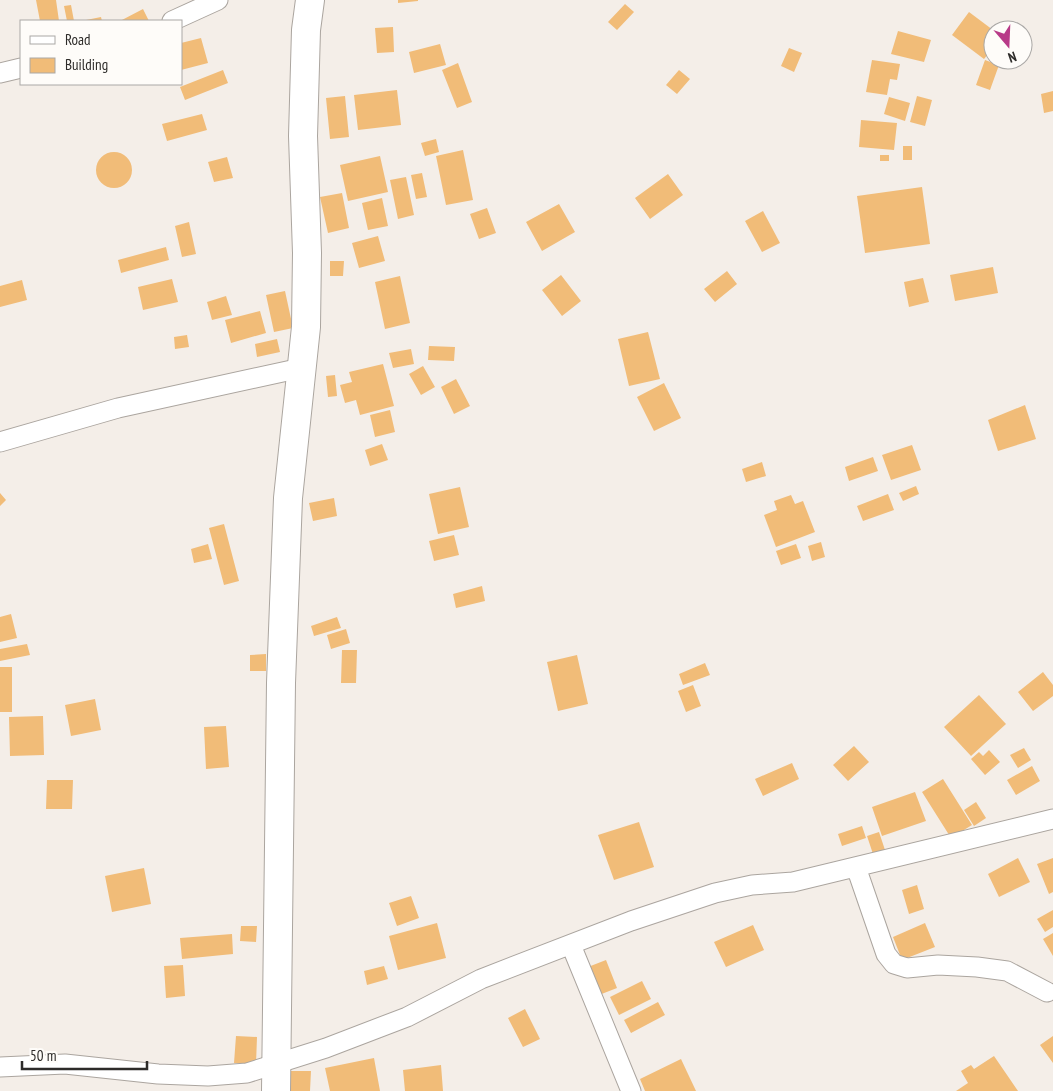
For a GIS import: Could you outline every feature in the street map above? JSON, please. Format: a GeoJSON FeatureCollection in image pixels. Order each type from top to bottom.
{"type":"FeatureCollection","features":[{"type":"Feature","properties":{"kind":"main road"},"geometry":{"type":"LineString","coordinates":[[276,1091],[278,1062],[280,682],[288,498],[306,327],[307,253],[303,136],[306,30],[310,0]]}},
{"type":"Feature","properties":{"kind":"street"},"geometry":{"type":"LineString","coordinates":[[174,20],[218,0]]}},
{"type":"Feature","properties":{"kind":"street"},"geometry":{"type":"LineString","coordinates":[[0,72],[20,68]]}},
{"type":"Feature","properties":{"kind":"street"},"geometry":{"type":"LineString","coordinates":[[0,442],[118,408],[301,368]]}},
{"type":"Feature","properties":{"kind":"street"},"geometry":{"type":"LineString","coordinates":[[0,1067],[65,1064],[158,1074],[208,1076],[247,1073],[326,1048],[407,1017],[482,979],[631,921],[715,893],[752,886],[793,882],[1053,818]]}},
{"type":"Feature","properties":{"kind":"street"},"geometry":{"type":"LineString","coordinates":[[856,867],[886,954],[894,964],[907,968],[938,965],[1007,971],[1047,992]]}},
{"type":"Feature","properties":{"kind":"street"},"geometry":{"type":"LineString","coordinates":[[571,945],[631,1091]]}},
{"type":"Feature","properties":{"kind":"building"},"geometry":{"type":"Polygon","coordinates":[[[36,0],[56,0],[59,20],[40,20],[36,0]]]}},
{"type":"Feature","properties":{"kind":"building"},"geometry":{"type":"Polygon","coordinates":[[[398,0],[418,0],[418,1],[398,3],[398,0]]]}},
{"type":"Feature","properties":{"kind":"building"},"geometry":{"type":"Polygon","coordinates":[[[625,4],[634,12],[617,30],[608,22],[625,4]]]}},
{"type":"Feature","properties":{"kind":"building"},"geometry":{"type":"Polygon","coordinates":[[[71,5],[74,20],[67,20],[64,6],[71,5]]]}},
{"type":"Feature","properties":{"kind":"building"},"geometry":{"type":"Polygon","coordinates":[[[143,9],[148,20],[122,20],[143,9]]]}},
{"type":"Feature","properties":{"kind":"building"},"geometry":{"type":"Polygon","coordinates":[[[969,12],[983,22],[983,58],[952,35],[969,12]]]}},
{"type":"Feature","properties":{"kind":"building"},"geometry":{"type":"Polygon","coordinates":[[[101,17],[102,20],[86,20],[101,17]]]}},
{"type":"Feature","properties":{"kind":"building"},"geometry":{"type":"Polygon","coordinates":[[[393,27],[394,52],[377,53],[375,28],[393,27]]]}},
{"type":"Feature","properties":{"kind":"building"},"geometry":{"type":"Polygon","coordinates":[[[898,31],[931,40],[924,62],[891,54],[898,31]]]}},
{"type":"Feature","properties":{"kind":"building"},"geometry":{"type":"Polygon","coordinates":[[[201,38],[208,63],[182,70],[182,43],[201,38]]]}},
{"type":"Feature","properties":{"kind":"building"},"geometry":{"type":"Polygon","coordinates":[[[440,44],[446,65],[414,73],[409,52],[440,44]]]}},
{"type":"Feature","properties":{"kind":"building"},"geometry":{"type":"Polygon","coordinates":[[[789,48],[802,53],[794,72],[781,66],[789,48]]]}},
{"type":"Feature","properties":{"kind":"building"},"geometry":{"type":"Polygon","coordinates":[[[872,60],[900,64],[897,80],[890,79],[887,95],[866,92],[872,60]]]}},
{"type":"Feature","properties":{"kind":"building"},"geometry":{"type":"Polygon","coordinates":[[[458,63],[472,102],[457,108],[442,70],[458,63]]]}},
{"type":"Feature","properties":{"kind":"building"},"geometry":{"type":"Polygon","coordinates":[[[983,66],[983,70],[997,70],[990,90],[976,85],[983,66]]]}},
{"type":"Feature","properties":{"kind":"building"},"geometry":{"type":"Polygon","coordinates":[[[223,70],[228,83],[185,100],[180,87],[223,70]]]}},
{"type":"Feature","properties":{"kind":"building"},"geometry":{"type":"Polygon","coordinates":[[[679,70],[690,79],[677,94],[666,85],[679,70]]]}},
{"type":"Feature","properties":{"kind":"building"},"geometry":{"type":"Polygon","coordinates":[[[397,90],[401,125],[358,130],[354,95],[397,90]]]}},
{"type":"Feature","properties":{"kind":"building"},"geometry":{"type":"Polygon","coordinates":[[[1053,91],[1053,111],[1044,113],[1041,94],[1053,91]]]}},
{"type":"Feature","properties":{"kind":"building"},"geometry":{"type":"Polygon","coordinates":[[[345,96],[349,137],[330,139],[326,98],[345,96]]]}},
{"type":"Feature","properties":{"kind":"building"},"geometry":{"type":"Polygon","coordinates":[[[917,96],[932,100],[925,126],[910,122],[917,96]]]}},
{"type":"Feature","properties":{"kind":"building"},"geometry":{"type":"Polygon","coordinates":[[[889,97],[910,103],[905,121],[884,114],[889,97]]]}},
{"type":"Feature","properties":{"kind":"building"},"geometry":{"type":"Polygon","coordinates":[[[202,114],[207,130],[167,141],[162,124],[202,114]]]}},
{"type":"Feature","properties":{"kind":"building"},"geometry":{"type":"Polygon","coordinates":[[[861,120],[897,123],[894,150],[859,147],[861,120]]]}},
{"type":"Feature","properties":{"kind":"building"},"geometry":{"type":"Polygon","coordinates":[[[436,139],[439,152],[425,156],[421,143],[436,139]]]}},
{"type":"Feature","properties":{"kind":"building"},"geometry":{"type":"Polygon","coordinates":[[[903,146],[912,146],[912,160],[903,160],[903,146]]]}},
{"type":"Feature","properties":{"kind":"building"},"geometry":{"type":"Polygon","coordinates":[[[463,150],[473,200],[446,205],[436,156],[463,150]]]}},
{"type":"Feature","properties":{"kind":"building"},"geometry":{"type":"Polygon","coordinates":[[[114,152],[127,157],[132,170],[127,183],[114,188],[101,183],[96,170],[101,157],[114,152]]]}},
{"type":"Feature","properties":{"kind":"building"},"geometry":{"type":"Polygon","coordinates":[[[880,155],[889,155],[889,161],[880,161],[880,155]]]}},
{"type":"Feature","properties":{"kind":"building"},"geometry":{"type":"Polygon","coordinates":[[[380,156],[388,192],[348,201],[340,165],[380,156]]]}},
{"type":"Feature","properties":{"kind":"building"},"geometry":{"type":"Polygon","coordinates":[[[227,157],[233,178],[214,182],[208,162],[227,157]]]}},
{"type":"Feature","properties":{"kind":"building"},"geometry":{"type":"Polygon","coordinates":[[[422,173],[427,197],[416,199],[411,175],[422,173]]]}},
{"type":"Feature","properties":{"kind":"building"},"geometry":{"type":"Polygon","coordinates":[[[668,174],[683,195],[650,219],[635,198],[668,174]]]}},
{"type":"Feature","properties":{"kind":"building"},"geometry":{"type":"Polygon","coordinates":[[[406,177],[414,215],[398,219],[390,180],[406,177]]]}},
{"type":"Feature","properties":{"kind":"building"},"geometry":{"type":"Polygon","coordinates":[[[922,187],[930,244],[865,253],[857,196],[922,187]]]}},
{"type":"Feature","properties":{"kind":"building"},"geometry":{"type":"Polygon","coordinates":[[[342,193],[349,228],[328,233],[320,197],[342,193]]]}},
{"type":"Feature","properties":{"kind":"building"},"geometry":{"type":"Polygon","coordinates":[[[382,198],[388,226],[368,230],[362,203],[382,198]]]}},
{"type":"Feature","properties":{"kind":"building"},"geometry":{"type":"Polygon","coordinates":[[[559,204],[575,232],[542,251],[526,222],[559,204]]]}},
{"type":"Feature","properties":{"kind":"building"},"geometry":{"type":"Polygon","coordinates":[[[487,208],[496,233],[479,239],[470,214],[487,208]]]}},
{"type":"Feature","properties":{"kind":"building"},"geometry":{"type":"Polygon","coordinates":[[[763,211],[780,243],[762,252],[745,221],[763,211]]]}},
{"type":"Feature","properties":{"kind":"building"},"geometry":{"type":"Polygon","coordinates":[[[189,222],[196,254],[182,257],[175,226],[189,222]]]}},
{"type":"Feature","properties":{"kind":"building"},"geometry":{"type":"Polygon","coordinates":[[[378,236],[385,261],[359,268],[352,243],[378,236]]]}},
{"type":"Feature","properties":{"kind":"building"},"geometry":{"type":"Polygon","coordinates":[[[166,247],[169,260],[121,273],[118,260],[166,247]]]}},
{"type":"Feature","properties":{"kind":"building"},"geometry":{"type":"Polygon","coordinates":[[[330,261],[344,261],[343,276],[330,276],[330,261]]]}},
{"type":"Feature","properties":{"kind":"building"},"geometry":{"type":"Polygon","coordinates":[[[993,267],[998,293],[955,301],[950,275],[993,267]]]}},
{"type":"Feature","properties":{"kind":"building"},"geometry":{"type":"Polygon","coordinates":[[[727,271],[737,284],[715,302],[704,289],[727,271]]]}},
{"type":"Feature","properties":{"kind":"building"},"geometry":{"type":"Polygon","coordinates":[[[561,275],[581,301],[562,316],[542,290],[561,275]]]}},
{"type":"Feature","properties":{"kind":"building"},"geometry":{"type":"Polygon","coordinates":[[[400,276],[410,323],[385,329],[375,282],[400,276]]]}},
{"type":"Feature","properties":{"kind":"building"},"geometry":{"type":"Polygon","coordinates":[[[923,278],[929,302],[909,307],[904,282],[923,278]]]}},
{"type":"Feature","properties":{"kind":"building"},"geometry":{"type":"Polygon","coordinates":[[[172,279],[178,302],[143,310],[138,287],[172,279]]]}},
{"type":"Feature","properties":{"kind":"building"},"geometry":{"type":"Polygon","coordinates":[[[22,280],[27,300],[0,307],[0,286],[22,280]]]}},
{"type":"Feature","properties":{"kind":"building"},"geometry":{"type":"Polygon","coordinates":[[[285,291],[293,328],[274,332],[266,295],[285,291]]]}},
{"type":"Feature","properties":{"kind":"building"},"geometry":{"type":"Polygon","coordinates":[[[226,296],[232,315],[212,320],[207,302],[226,296]]]}},
{"type":"Feature","properties":{"kind":"building"},"geometry":{"type":"Polygon","coordinates":[[[260,311],[266,333],[231,343],[225,320],[260,311]]]}},
{"type":"Feature","properties":{"kind":"building"},"geometry":{"type":"Polygon","coordinates":[[[648,332],[660,379],[629,386],[618,339],[648,332]]]}},
{"type":"Feature","properties":{"kind":"building"},"geometry":{"type":"Polygon","coordinates":[[[187,335],[189,347],[175,349],[174,337],[187,335]]]}},
{"type":"Feature","properties":{"kind":"building"},"geometry":{"type":"Polygon","coordinates":[[[277,339],[280,352],[257,357],[255,344],[277,339]]]}},
{"type":"Feature","properties":{"kind":"building"},"geometry":{"type":"Polygon","coordinates":[[[429,346],[455,347],[454,361],[428,360],[429,346]]]}},
{"type":"Feature","properties":{"kind":"building"},"geometry":{"type":"Polygon","coordinates":[[[411,349],[414,364],[393,368],[389,353],[411,349]]]}},
{"type":"Feature","properties":{"kind":"building"},"geometry":{"type":"Polygon","coordinates":[[[383,364],[394,406],[360,415],[356,400],[345,403],[340,385],[352,382],[349,372],[383,364]]]}},
{"type":"Feature","properties":{"kind":"building"},"geometry":{"type":"Polygon","coordinates":[[[423,366],[435,387],[421,395],[409,374],[423,366]]]}},
{"type":"Feature","properties":{"kind":"building"},"geometry":{"type":"Polygon","coordinates":[[[335,375],[337,396],[328,397],[326,376],[335,375]]]}},
{"type":"Feature","properties":{"kind":"building"},"geometry":{"type":"Polygon","coordinates":[[[456,379],[470,406],[454,414],[441,387],[456,379]]]}},
{"type":"Feature","properties":{"kind":"building"},"geometry":{"type":"Polygon","coordinates":[[[664,383],[681,418],[654,431],[637,397],[664,383]]]}},
{"type":"Feature","properties":{"kind":"building"},"geometry":{"type":"Polygon","coordinates":[[[1025,405],[1036,439],[998,451],[988,420],[1025,405]]]}},
{"type":"Feature","properties":{"kind":"building"},"geometry":{"type":"Polygon","coordinates":[[[390,410],[395,432],[375,437],[370,415],[390,410]]]}},
{"type":"Feature","properties":{"kind":"building"},"geometry":{"type":"Polygon","coordinates":[[[382,444],[388,460],[370,466],[365,450],[382,444]]]}},
{"type":"Feature","properties":{"kind":"building"},"geometry":{"type":"Polygon","coordinates":[[[912,445],[921,470],[891,480],[882,455],[912,445]]]}},
{"type":"Feature","properties":{"kind":"building"},"geometry":{"type":"Polygon","coordinates":[[[873,457],[878,471],[849,481],[845,467],[873,457]]]}},
{"type":"Feature","properties":{"kind":"building"},"geometry":{"type":"Polygon","coordinates":[[[762,462],[766,476],[746,482],[742,469],[762,462]]]}},
{"type":"Feature","properties":{"kind":"building"},"geometry":{"type":"Polygon","coordinates":[[[916,486],[919,494],[903,501],[899,493],[916,486]]]}},
{"type":"Feature","properties":{"kind":"building"},"geometry":{"type":"Polygon","coordinates":[[[460,487],[469,527],[438,534],[429,494],[460,487]]]}},
{"type":"Feature","properties":{"kind":"building"},"geometry":{"type":"Polygon","coordinates":[[[0,493],[6,500],[0,506],[0,493]]]}},
{"type":"Feature","properties":{"kind":"building"},"geometry":{"type":"Polygon","coordinates":[[[888,494],[894,510],[863,521],[857,506],[888,494]]]}},
{"type":"Feature","properties":{"kind":"building"},"geometry":{"type":"Polygon","coordinates":[[[791,495],[795,504],[803,501],[815,532],[776,547],[764,515],[777,510],[774,501],[791,495]]]}},
{"type":"Feature","properties":{"kind":"building"},"geometry":{"type":"Polygon","coordinates":[[[334,498],[337,516],[313,521],[309,503],[334,498]]]}},
{"type":"Feature","properties":{"kind":"building"},"geometry":{"type":"Polygon","coordinates":[[[224,524],[239,581],[224,585],[209,528],[224,524]]]}},
{"type":"Feature","properties":{"kind":"building"},"geometry":{"type":"Polygon","coordinates":[[[454,535],[459,555],[434,561],[429,541],[454,535]]]}},
{"type":"Feature","properties":{"kind":"building"},"geometry":{"type":"Polygon","coordinates":[[[821,542],[825,557],[812,561],[808,546],[821,542]]]}},
{"type":"Feature","properties":{"kind":"building"},"geometry":{"type":"Polygon","coordinates":[[[208,544],[212,559],[194,563],[191,549],[208,544]]]}},
{"type":"Feature","properties":{"kind":"building"},"geometry":{"type":"Polygon","coordinates":[[[796,544],[801,558],[781,565],[776,551],[796,544]]]}},
{"type":"Feature","properties":{"kind":"building"},"geometry":{"type":"Polygon","coordinates":[[[482,586],[485,601],[456,608],[453,594],[482,586]]]}},
{"type":"Feature","properties":{"kind":"building"},"geometry":{"type":"Polygon","coordinates":[[[11,614],[17,638],[0,642],[0,617],[11,614]]]}},
{"type":"Feature","properties":{"kind":"building"},"geometry":{"type":"Polygon","coordinates":[[[337,617],[341,628],[314,636],[311,626],[337,617]]]}},
{"type":"Feature","properties":{"kind":"building"},"geometry":{"type":"Polygon","coordinates":[[[346,629],[350,643],[331,649],[327,635],[346,629]]]}},
{"type":"Feature","properties":{"kind":"building"},"geometry":{"type":"Polygon","coordinates":[[[27,644],[30,655],[0,661],[0,649],[27,644]]]}},
{"type":"Feature","properties":{"kind":"building"},"geometry":{"type":"Polygon","coordinates":[[[342,650],[357,650],[356,683],[341,683],[342,650]]]}},
{"type":"Feature","properties":{"kind":"building"},"geometry":{"type":"Polygon","coordinates":[[[266,654],[266,671],[250,671],[250,655],[266,654]]]}},
{"type":"Feature","properties":{"kind":"building"},"geometry":{"type":"Polygon","coordinates":[[[577,655],[588,704],[558,711],[547,662],[577,655]]]}},
{"type":"Feature","properties":{"kind":"building"},"geometry":{"type":"Polygon","coordinates":[[[705,663],[710,675],[683,685],[679,674],[705,663]]]}},
{"type":"Feature","properties":{"kind":"building"},"geometry":{"type":"Polygon","coordinates":[[[0,667],[12,667],[12,712],[0,712],[0,667]]]}},
{"type":"Feature","properties":{"kind":"building"},"geometry":{"type":"Polygon","coordinates":[[[1043,672],[1053,685],[1053,696],[1033,711],[1018,692],[1043,672]]]}},
{"type":"Feature","properties":{"kind":"building"},"geometry":{"type":"Polygon","coordinates":[[[693,685],[701,706],[686,712],[678,691],[693,685]]]}},
{"type":"Feature","properties":{"kind":"building"},"geometry":{"type":"Polygon","coordinates":[[[979,695],[1006,724],[971,756],[944,727],[979,695]]]}},
{"type":"Feature","properties":{"kind":"building"},"geometry":{"type":"Polygon","coordinates":[[[95,699],[101,730],[71,736],[65,705],[95,699]]]}},
{"type":"Feature","properties":{"kind":"building"},"geometry":{"type":"Polygon","coordinates":[[[43,716],[44,755],[10,756],[9,717],[43,716]]]}},
{"type":"Feature","properties":{"kind":"building"},"geometry":{"type":"Polygon","coordinates":[[[226,726],[229,767],[206,769],[204,727],[226,726]]]}},
{"type":"Feature","properties":{"kind":"building"},"geometry":{"type":"Polygon","coordinates":[[[854,746],[869,762],[848,781],[833,765],[854,746]]]}},
{"type":"Feature","properties":{"kind":"building"},"geometry":{"type":"Polygon","coordinates":[[[1024,748],[1031,760],[1018,768],[1010,755],[1024,748]]]}},
{"type":"Feature","properties":{"kind":"building"},"geometry":{"type":"Polygon","coordinates":[[[989,750],[1000,762],[985,775],[971,759],[979,752],[983,756],[989,750]]]}},
{"type":"Feature","properties":{"kind":"building"},"geometry":{"type":"Polygon","coordinates":[[[792,763],[799,779],[763,796],[755,779],[792,763]]]}},
{"type":"Feature","properties":{"kind":"building"},"geometry":{"type":"Polygon","coordinates":[[[1032,766],[1040,781],[1016,795],[1007,780],[1032,766]]]}},
{"type":"Feature","properties":{"kind":"building"},"geometry":{"type":"Polygon","coordinates":[[[943,779],[972,825],[951,838],[922,792],[943,779]]]}},
{"type":"Feature","properties":{"kind":"building"},"geometry":{"type":"Polygon","coordinates":[[[47,780],[73,780],[72,809],[46,809],[47,780]]]}},
{"type":"Feature","properties":{"kind":"building"},"geometry":{"type":"Polygon","coordinates":[[[915,792],[926,821],[882,836],[872,807],[915,792]]]}},
{"type":"Feature","properties":{"kind":"building"},"geometry":{"type":"Polygon","coordinates":[[[976,802],[986,818],[974,826],[964,810],[976,802]]]}},
{"type":"Feature","properties":{"kind":"building"},"geometry":{"type":"Polygon","coordinates":[[[639,822],[654,867],[614,880],[598,835],[639,822]]]}},
{"type":"Feature","properties":{"kind":"building"},"geometry":{"type":"Polygon","coordinates":[[[862,826],[866,838],[842,846],[838,834],[862,826]]]}},
{"type":"Feature","properties":{"kind":"building"},"geometry":{"type":"Polygon","coordinates":[[[879,832],[886,853],[874,857],[867,836],[879,832]]]}},
{"type":"Feature","properties":{"kind":"building"},"geometry":{"type":"Polygon","coordinates":[[[1018,858],[1030,882],[999,897],[988,874],[1018,858]]]}},
{"type":"Feature","properties":{"kind":"building"},"geometry":{"type":"Polygon","coordinates":[[[1053,858],[1053,892],[1049,894],[1037,864],[1053,858]]]}},
{"type":"Feature","properties":{"kind":"building"},"geometry":{"type":"Polygon","coordinates":[[[144,868],[151,904],[112,912],[105,876],[144,868]]]}},
{"type":"Feature","properties":{"kind":"building"},"geometry":{"type":"Polygon","coordinates":[[[917,885],[924,909],[909,914],[902,890],[917,885]]]}},
{"type":"Feature","properties":{"kind":"building"},"geometry":{"type":"Polygon","coordinates":[[[411,896],[419,918],[397,926],[389,903],[411,896]]]}},
{"type":"Feature","properties":{"kind":"building"},"geometry":{"type":"Polygon","coordinates":[[[1053,910],[1053,927],[1045,932],[1037,919],[1053,910]]]}},
{"type":"Feature","properties":{"kind":"building"},"geometry":{"type":"Polygon","coordinates":[[[437,923],[446,958],[398,970],[389,936],[437,923]]]}},
{"type":"Feature","properties":{"kind":"building"},"geometry":{"type":"Polygon","coordinates":[[[925,923],[935,947],[902,960],[893,937],[925,923]]]}},
{"type":"Feature","properties":{"kind":"building"},"geometry":{"type":"Polygon","coordinates":[[[753,925],[764,950],[726,967],[714,942],[753,925]]]}},
{"type":"Feature","properties":{"kind":"building"},"geometry":{"type":"Polygon","coordinates":[[[241,926],[257,926],[256,942],[240,941],[241,926]]]}},
{"type":"Feature","properties":{"kind":"building"},"geometry":{"type":"Polygon","coordinates":[[[1053,933],[1053,956],[1043,939],[1053,933]]]}},
{"type":"Feature","properties":{"kind":"building"},"geometry":{"type":"Polygon","coordinates":[[[232,934],[233,954],[182,959],[180,938],[232,934]]]}},
{"type":"Feature","properties":{"kind":"building"},"geometry":{"type":"Polygon","coordinates":[[[606,960],[617,988],[599,995],[588,967],[606,960]]]}},
{"type":"Feature","properties":{"kind":"building"},"geometry":{"type":"Polygon","coordinates":[[[183,965],[185,996],[166,998],[164,966],[183,965]]]}},
{"type":"Feature","properties":{"kind":"building"},"geometry":{"type":"Polygon","coordinates":[[[384,966],[388,979],[367,985],[364,971],[384,966]]]}},
{"type":"Feature","properties":{"kind":"building"},"geometry":{"type":"Polygon","coordinates":[[[642,981],[651,999],[619,1015],[610,997],[642,981]]]}},
{"type":"Feature","properties":{"kind":"building"},"geometry":{"type":"Polygon","coordinates":[[[658,1002],[665,1015],[631,1033],[624,1020],[658,1002]]]}},
{"type":"Feature","properties":{"kind":"building"},"geometry":{"type":"Polygon","coordinates":[[[525,1009],[540,1039],[523,1047],[508,1018],[525,1009]]]}},
{"type":"Feature","properties":{"kind":"building"},"geometry":{"type":"Polygon","coordinates":[[[236,1036],[257,1037],[256,1064],[234,1063],[236,1036]]]}},
{"type":"Feature","properties":{"kind":"building"},"geometry":{"type":"Polygon","coordinates":[[[1053,1036],[1053,1063],[1040,1045],[1053,1036]]]}},
{"type":"Feature","properties":{"kind":"building"},"geometry":{"type":"Polygon","coordinates":[[[994,1056],[1018,1091],[956,1091],[968,1083],[961,1071],[971,1065],[974,1069],[994,1056]]]}},
{"type":"Feature","properties":{"kind":"building"},"geometry":{"type":"Polygon","coordinates":[[[374,1058],[380,1091],[330,1091],[325,1068],[374,1058]]]}},
{"type":"Feature","properties":{"kind":"building"},"geometry":{"type":"Polygon","coordinates":[[[681,1059],[696,1091],[645,1091],[640,1079],[681,1059]]]}},
{"type":"Feature","properties":{"kind":"building"},"geometry":{"type":"Polygon","coordinates":[[[441,1065],[443,1091],[405,1091],[403,1070],[441,1065]]]}},
{"type":"Feature","properties":{"kind":"building"},"geometry":{"type":"Polygon","coordinates":[[[291,1071],[311,1071],[310,1091],[291,1091],[291,1071]]]}}]}
